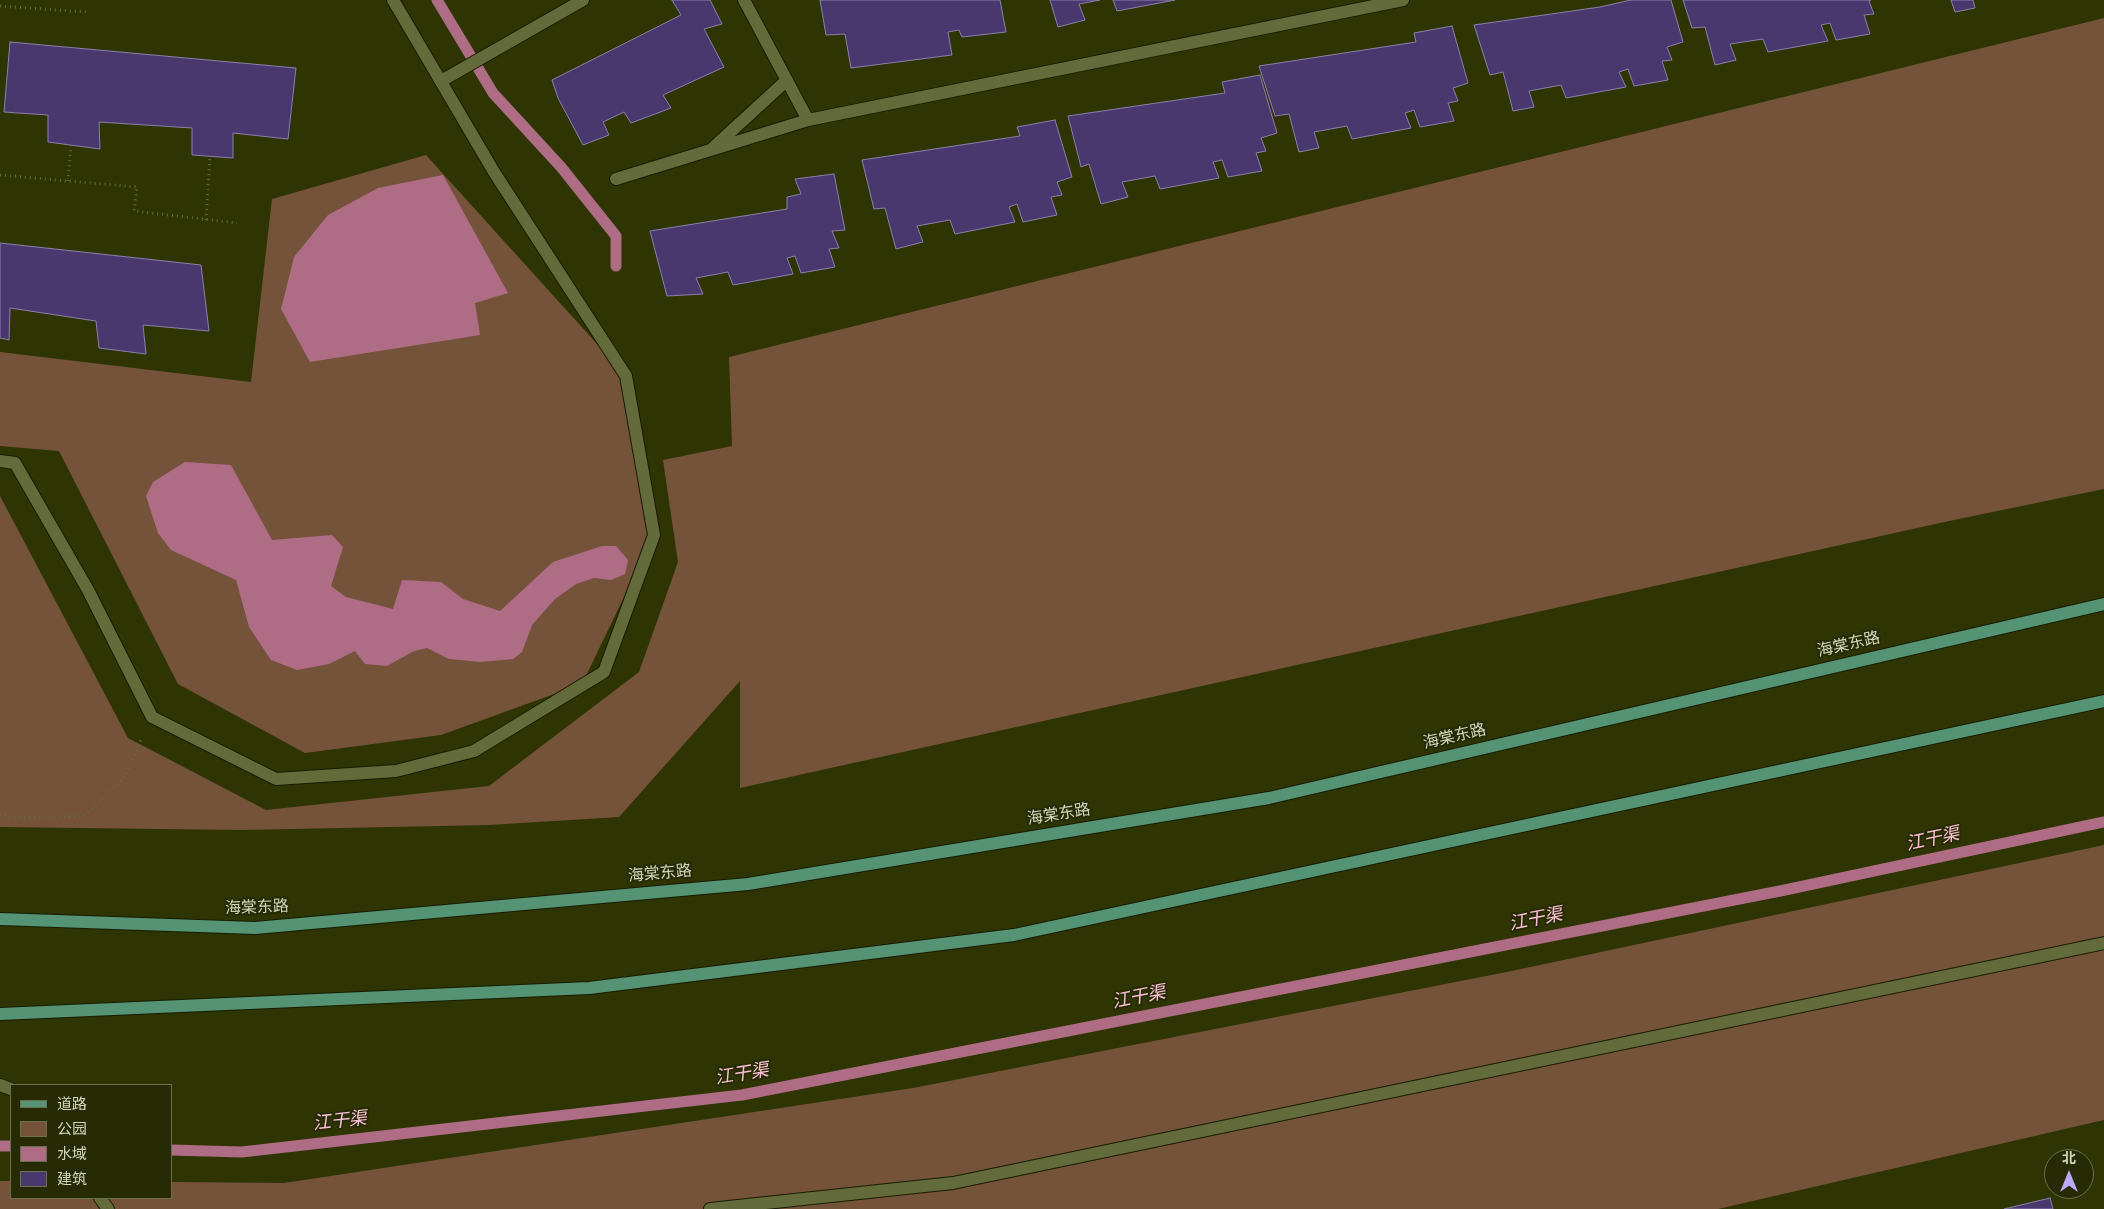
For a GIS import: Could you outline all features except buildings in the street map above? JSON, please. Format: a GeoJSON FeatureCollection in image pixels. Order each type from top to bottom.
{"type":"FeatureCollection","features":[{"type":"Feature","properties":{"kind":"main road","name":"海棠东路"},"geometry":{"type":"LineString","coordinates":[[0,919],[256,928],[748,884],[1269,798],[2104,604]]}},
{"type":"Feature","properties":{"kind":"main road"},"geometry":{"type":"LineString","coordinates":[[0,1014],[588,988],[1014,934],[2104,701]]}},
{"type":"Feature","properties":{"kind":"street"},"geometry":{"type":"LineString","coordinates":[[0,461],[15,463],[88,590],[152,717],[276,779],[396,771],[474,751],[604,672],[654,535],[626,376],[494,172],[393,0]]}},
{"type":"Feature","properties":{"kind":"street"},"geometry":{"type":"LineString","coordinates":[[441,80],[583,0]]}},
{"type":"Feature","properties":{"kind":"street"},"geometry":{"type":"LineString","coordinates":[[744,0],[808,120]]}},
{"type":"Feature","properties":{"kind":"street"},"geometry":{"type":"LineString","coordinates":[[616,179],[808,120],[1403,0]]}},
{"type":"Feature","properties":{"kind":"street"},"geometry":{"type":"LineString","coordinates":[[710,150],[787,80]]}},
{"type":"Feature","properties":{"kind":"street"},"geometry":{"type":"LineString","coordinates":[[710,1209],[953,1183],[2104,943]]}},
{"type":"Feature","properties":{"kind":"path"},"geometry":{"type":"LineString","coordinates":[[0,6],[86,12]]}},
{"type":"Feature","properties":{"kind":"path"},"geometry":{"type":"LineString","coordinates":[[68,181],[71,145]]}},
{"type":"Feature","properties":{"kind":"path"},"geometry":{"type":"LineString","coordinates":[[206,220],[210,156]]}},
{"type":"Feature","properties":{"kind":"path"},"geometry":{"type":"LineString","coordinates":[[0,175],[137,187],[134,211],[237,223]]}},
{"type":"Feature","properties":{"kind":"path"},"geometry":{"type":"LineString","coordinates":[[0,814],[11,818],[84,816],[124,778],[152,717]]}},
{"type":"Feature","properties":{"kind":"green space"},"geometry":{"type":"Polygon","coordinates":[[[2104,18],[2104,489],[1949,521],[740,788],[740,681],[619,817],[489,825],[242,830],[0,827],[0,496],[128,738],[266,810],[489,786],[639,672],[678,562],[663,460],[732,446],[729,357],[2104,18]]]}},
{"type":"Feature","properties":{"kind":"green space"},"geometry":{"type":"Polygon","coordinates":[[[426,155],[626,376],[654,535],[582,684],[441,735],[305,753],[178,684],[59,451],[0,446],[0,352],[251,382],[272,199],[426,155]]]}},
{"type":"Feature","properties":{"kind":"green space"},"geometry":{"type":"Polygon","coordinates":[[[2104,845],[2104,1120],[1718,1209],[0,1209],[0,1181],[10,1181],[10,1199],[172,1199],[172,1182],[284,1183],[913,1088],[1507,972],[2104,845]]]}},
{"type":"Feature","properties":{"kind":"water"},"geometry":{"type":"Polygon","coordinates":[[[443,175],[508,293],[475,303],[480,335],[310,362],[281,309],[294,257],[328,215],[378,188],[443,175]]]}},
{"type":"Feature","properties":{"kind":"water"},"geometry":{"type":"Polygon","coordinates":[[[185,462],[231,465],[272,540],[332,535],[343,547],[331,586],[346,597],[393,609],[402,580],[441,582],[463,599],[500,611],[553,562],[602,546],[616,546],[628,560],[625,574],[611,580],[594,578],[576,584],[555,599],[532,625],[522,652],[513,659],[480,662],[449,659],[427,648],[414,651],[387,666],[365,664],[355,651],[329,664],[297,670],[271,660],[249,627],[236,580],[171,550],[158,533],[146,496],[153,482],[185,462]]]}},
{"type":"Feature","properties":{"kind":"waterway"},"geometry":{"type":"LineString","coordinates":[[437,0],[493,93],[561,167],[616,236],[616,266]]}},
{"type":"Feature","properties":{"kind":"waterway","name":"江干渠"},"geometry":{"type":"LineString","coordinates":[[172,1150],[242,1152],[742,1095],[1785,890],[2104,822]]}},
{"type":"Feature","properties":{"kind":"waterway","name":"江干渠"},"geometry":{"type":"LineString","coordinates":[[0,1146],[10,1146]]}}]}
